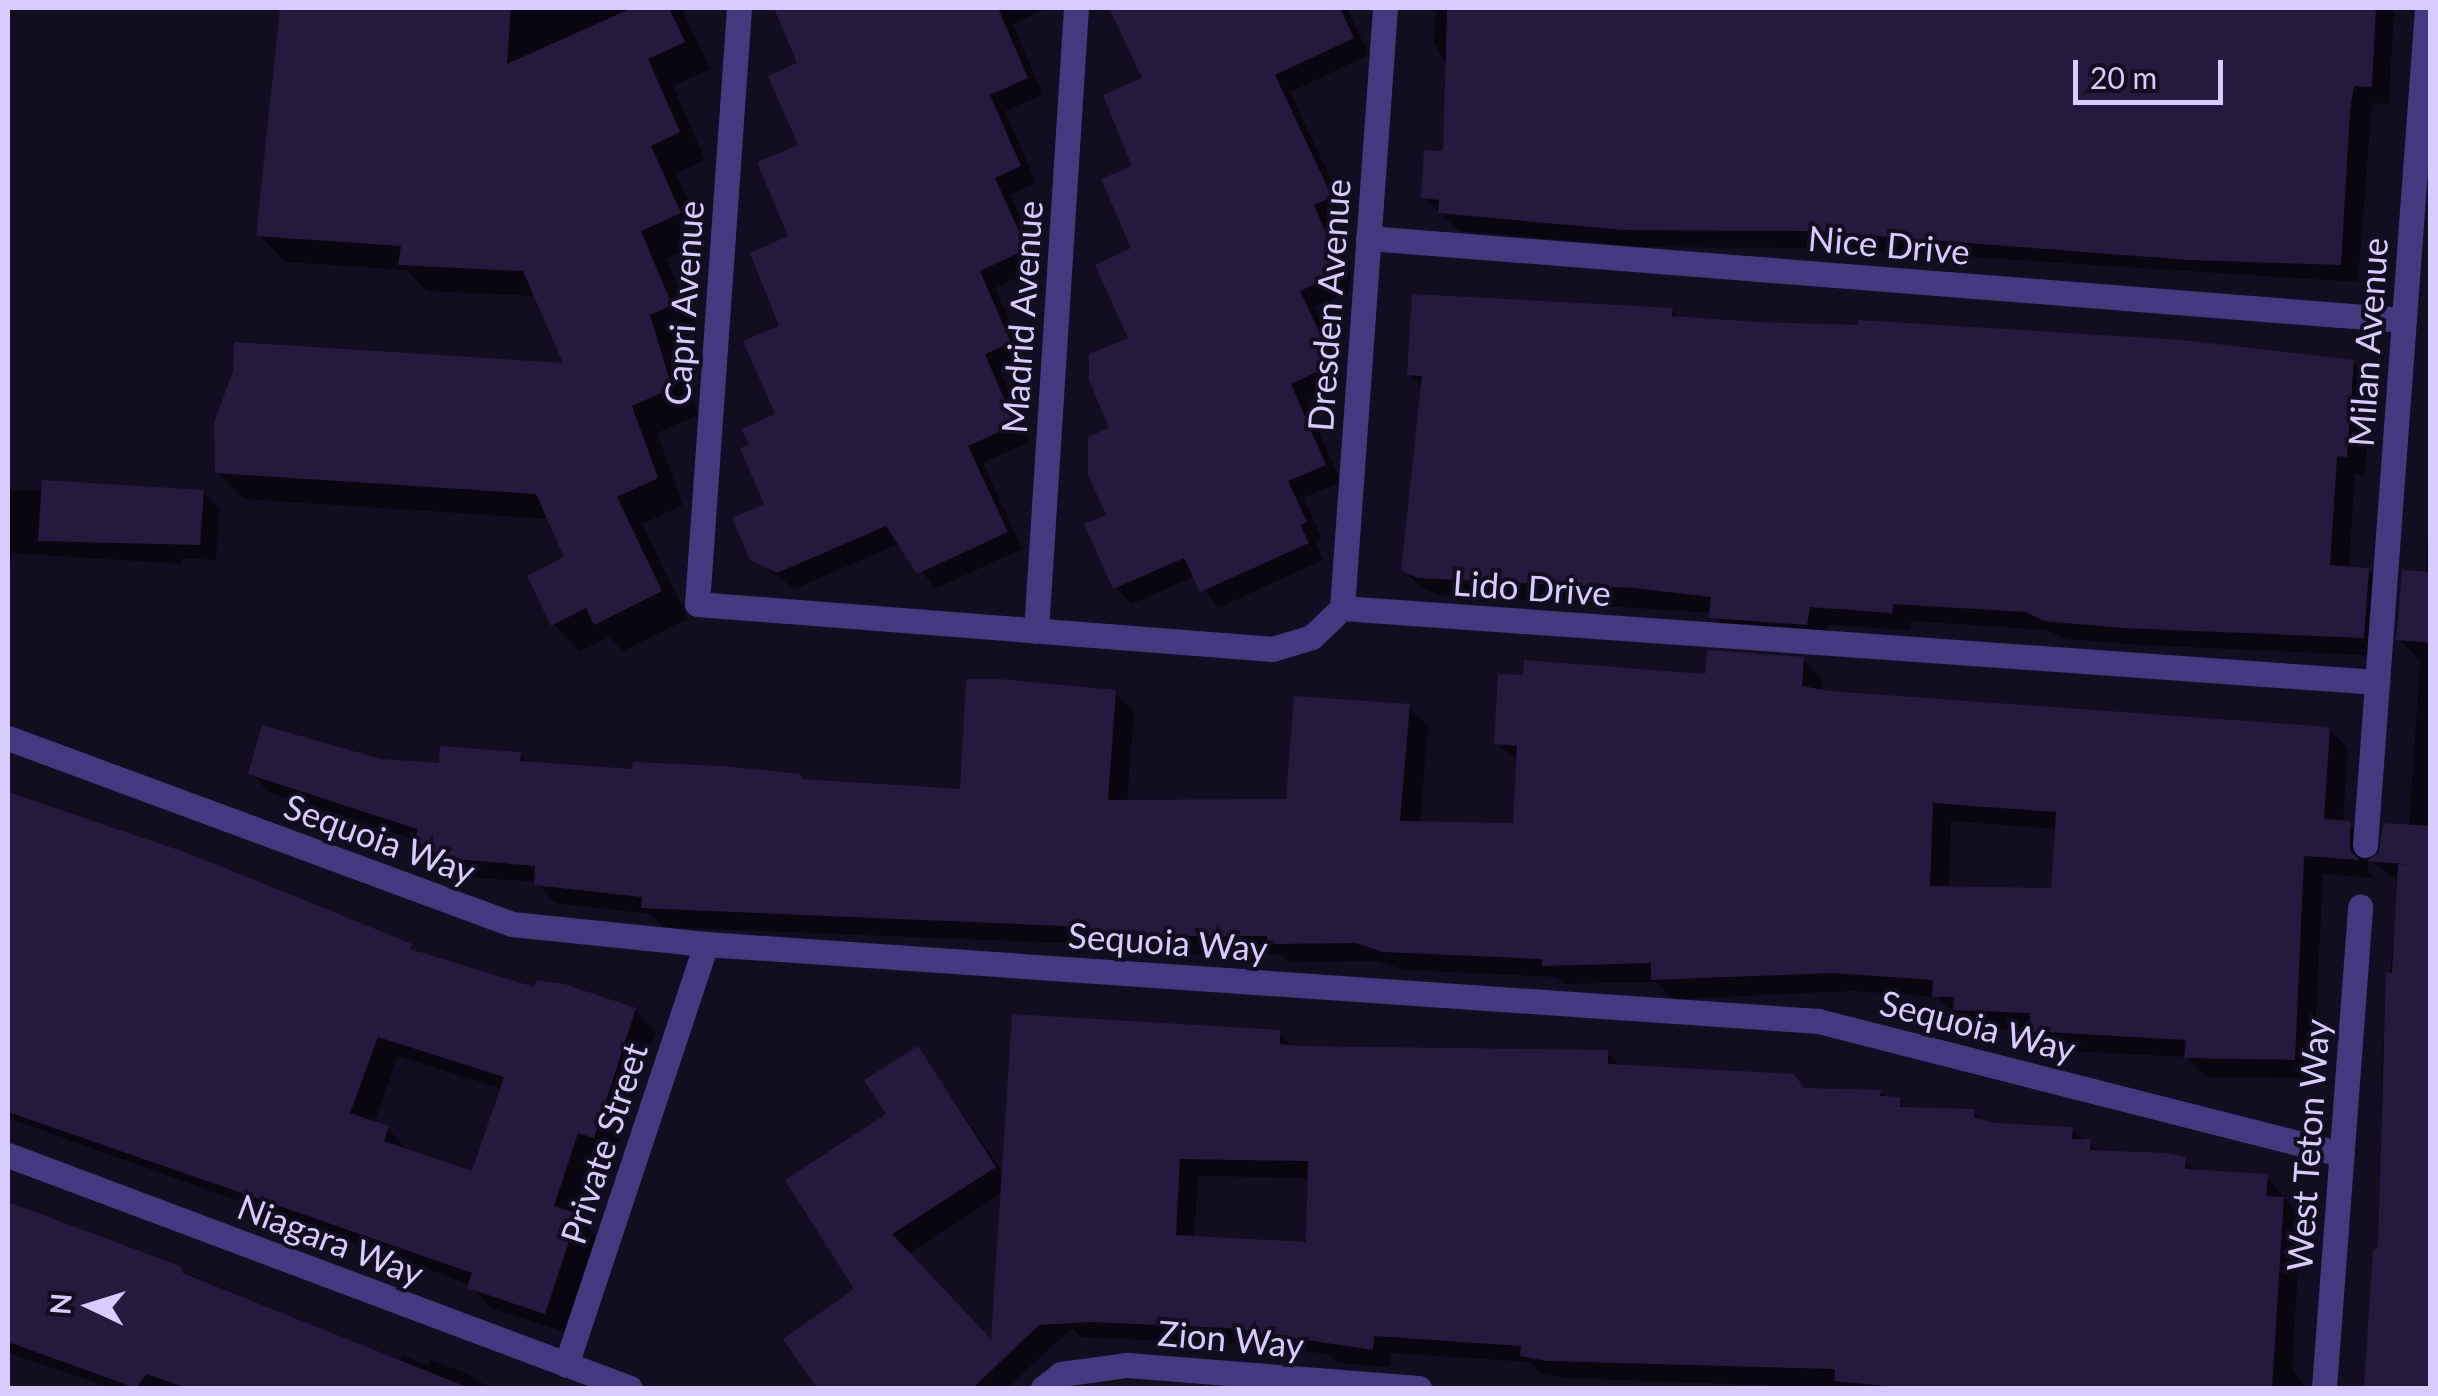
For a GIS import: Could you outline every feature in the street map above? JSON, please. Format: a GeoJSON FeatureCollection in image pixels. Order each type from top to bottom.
{"type":"FeatureCollection","features":[{"type":"Feature","properties":{"kind":"street","name":"Capri Avenue"},"geometry":{"type":"LineString","coordinates":[[739,8],[696,604],[1036,631]]}},
{"type":"Feature","properties":{"kind":"street","name":"Madrid Avenue"},"geometry":{"type":"LineString","coordinates":[[1036,631],[1076,8]]}},
{"type":"Feature","properties":{"kind":"street","name":"Dresden Avenue"},"geometry":{"type":"LineString","coordinates":[[1342,608],[1384,8]]}},
{"type":"Feature","properties":{"kind":"street","name":"Milan Avenue"},"geometry":{"type":"LineString","coordinates":[[2377,682],[2427,8]]}},
{"type":"Feature","properties":{"kind":"street","name":"Nice Drive"},"geometry":{"type":"LineString","coordinates":[[1368,238],[2404,320]]}},
{"type":"Feature","properties":{"kind":"street"},"geometry":{"type":"LineString","coordinates":[[1036,631],[1272,649],[1312,638],[1342,608]]}},
{"type":"Feature","properties":{"kind":"street","name":"Lido Drive"},"geometry":{"type":"LineString","coordinates":[[1342,608],[2377,682]]}},
{"type":"Feature","properties":{"kind":"street"},"geometry":{"type":"LineString","coordinates":[[2365,845],[2377,682]]}},
{"type":"Feature","properties":{"kind":"street","name":"Sequoia Way"},"geometry":{"type":"LineString","coordinates":[[8,738],[512,924],[706,944],[1818,1021],[2342,1154]]}},
{"type":"Feature","properties":{"kind":"street","name":"West Teton Way"},"geometry":{"type":"LineString","coordinates":[[2324,1388],[2360,906]]}},
{"type":"Feature","properties":{"kind":"street","name":"Private Street"},"geometry":{"type":"LineString","coordinates":[[566,1365],[706,944]]}},
{"type":"Feature","properties":{"kind":"street","name":"Niagara Way"},"geometry":{"type":"LineString","coordinates":[[8,1154],[630,1388]]}},
{"type":"Feature","properties":{"kind":"street","name":"Zion Way"},"geometry":{"type":"LineString","coordinates":[[1042,1388],[1061,1374],[1127,1365],[1418,1388]]}},
{"type":"Feature","properties":{"kind":"building"},"geometry":{"type":"Polygon","coordinates":[[[280,8],[511,8],[507,64],[632,8],[669,8],[685,42],[648,59],[680,132],[651,146],[681,213],[641,231],[672,305],[650,315],[672,388],[632,406],[658,478],[617,497],[662,591],[594,625],[586,608],[551,626],[527,576],[564,557],[536,494],[215,473],[214,423],[233,371],[234,342],[563,363],[523,271],[398,265],[401,246],[256,236],[280,8]]]}},
{"type":"Feature","properties":{"kind":"building"},"geometry":{"type":"Polygon","coordinates":[[[774,8],[998,8],[1028,78],[990,95],[1021,166],[995,178],[1027,249],[980,271],[1011,343],[985,354],[1015,425],[968,446],[1008,532],[917,574],[886,526],[777,573],[750,560],[732,518],[764,504],[740,448],[749,445],[742,429],[775,414],[743,341],[779,326],[750,253],[788,236],[757,162],[798,145],[768,76],[797,63],[774,8]]]}},
{"type":"Feature","properties":{"kind":"building"},"geometry":{"type":"Polygon","coordinates":[[[1109,8],[1340,8],[1354,38],[1275,75],[1332,197],[1314,205],[1335,255],[1333,276],[1300,291],[1326,346],[1321,370],[1291,384],[1326,465],[1288,481],[1307,522],[1300,525],[1309,543],[1200,592],[1184,558],[1113,589],[1084,524],[1106,515],[1088,475],[1088,437],[1109,428],[1089,380],[1089,354],[1128,338],[1095,265],[1131,248],[1101,179],[1132,166],[1103,95],[1142,78],[1109,8]]]}},
{"type":"Feature","properties":{"kind":"building"},"geometry":{"type":"Polygon","coordinates":[[[1447,8],[2376,8],[2372,87],[2354,86],[2350,111],[2341,265],[2188,260],[1812,231],[1623,230],[1438,213],[1439,200],[1421,198],[1424,150],[1443,151],[1447,8]]]}},
{"type":"Feature","properties":{"kind":"building"},"geometry":{"type":"Polygon","coordinates":[[[1412,294],[1673,308],[1672,316],[1757,322],[1858,325],[1858,320],[2182,340],[2354,360],[2347,457],[2337,456],[2330,565],[2369,568],[2364,638],[2122,628],[2044,621],[2026,612],[1893,604],[1892,613],[1810,607],[1807,625],[1709,618],[1711,597],[1634,588],[1417,578],[1401,570],[1422,376],[1407,375],[1412,294]]]}},
{"type":"Feature","properties":{"kind":"building"},"geometry":{"type":"Polygon","coordinates":[[[42,480],[204,490],[200,545],[38,541],[42,480]]]}},
{"type":"Feature","properties":{"kind":"building"},"geometry":{"type":"Polygon","coordinates":[[[2402,570],[2430,572],[2430,643],[2396,640],[2402,570]]]}},
{"type":"Feature","properties":{"kind":"building"},"geometry":{"type":"Polygon","coordinates":[[[1707,650],[1804,657],[1802,686],[1829,691],[2330,727],[2324,819],[2350,821],[2350,851],[2360,860],[2304,856],[2295,1060],[2184,1058],[2186,1040],[2029,1031],[2030,1013],[1953,1010],[1954,997],[1932,997],[1933,980],[1833,973],[1651,980],[1651,963],[1542,966],[1542,959],[1383,952],[1356,943],[1267,944],[1267,936],[1143,936],[1065,926],[641,908],[642,897],[534,885],[535,866],[431,857],[432,845],[416,844],[417,829],[248,774],[262,725],[381,759],[439,763],[440,746],[521,752],[520,761],[632,769],[633,762],[723,766],[801,774],[801,779],[960,789],[966,679],[998,679],[1116,690],[1108,800],[1286,799],[1294,696],[1410,704],[1400,821],[1513,823],[1517,746],[1494,744],[1498,674],[1523,675],[1524,660],[1705,674],[1707,650]],[[1933,803],[1930,886],[2051,888],[2056,812],[1933,803]]]}},
{"type":"Feature","properties":{"kind":"building"},"geometry":{"type":"Polygon","coordinates":[[[8,792],[193,855],[412,944],[410,949],[534,987],[536,980],[564,984],[636,1008],[594,1138],[578,1133],[554,1206],[578,1214],[545,1314],[467,1288],[472,1273],[8,1112],[8,792]],[[378,1037],[350,1113],[389,1126],[384,1141],[472,1171],[504,1077],[378,1037]]]}},
{"type":"Feature","properties":{"kind":"building"},"geometry":{"type":"Polygon","coordinates":[[[2383,823],[2430,826],[2430,1388],[2364,1388],[2373,1249],[2378,1249],[2386,972],[2392,973],[2398,864],[2418,865],[2367,861],[2379,853],[2383,823]]]}},
{"type":"Feature","properties":{"kind":"building"},"geometry":{"type":"Polygon","coordinates":[[[1012,1014],[1280,1030],[1280,1044],[1301,1046],[1608,1050],[1608,1064],[1794,1074],[1804,1088],[1881,1090],[1880,1096],[1900,1097],[1900,1107],[1975,1109],[1974,1117],[1994,1123],[2073,1127],[2072,1139],[2091,1139],[2090,1150],[2166,1153],[2186,1157],[2185,1169],[2268,1174],[2266,1196],[2284,1197],[2272,1388],[1908,1388],[1834,1381],[1835,1369],[1547,1361],[1520,1356],[1521,1346],[1374,1336],[1373,1350],[1227,1328],[1091,1322],[1039,1325],[973,1388],[817,1388],[783,1339],[854,1289],[785,1180],[886,1114],[864,1080],[918,1046],[996,1167],[892,1234],[991,1339],[1012,1014]],[[1180,1159],[1176,1235],[1306,1242],[1308,1161],[1180,1159]]]}},
{"type":"Feature","properties":{"kind":"building"},"geometry":{"type":"Polygon","coordinates":[[[8,1202],[180,1266],[183,1273],[469,1388],[186,1388],[147,1374],[136,1388],[8,1342],[8,1202]]]}}]}
